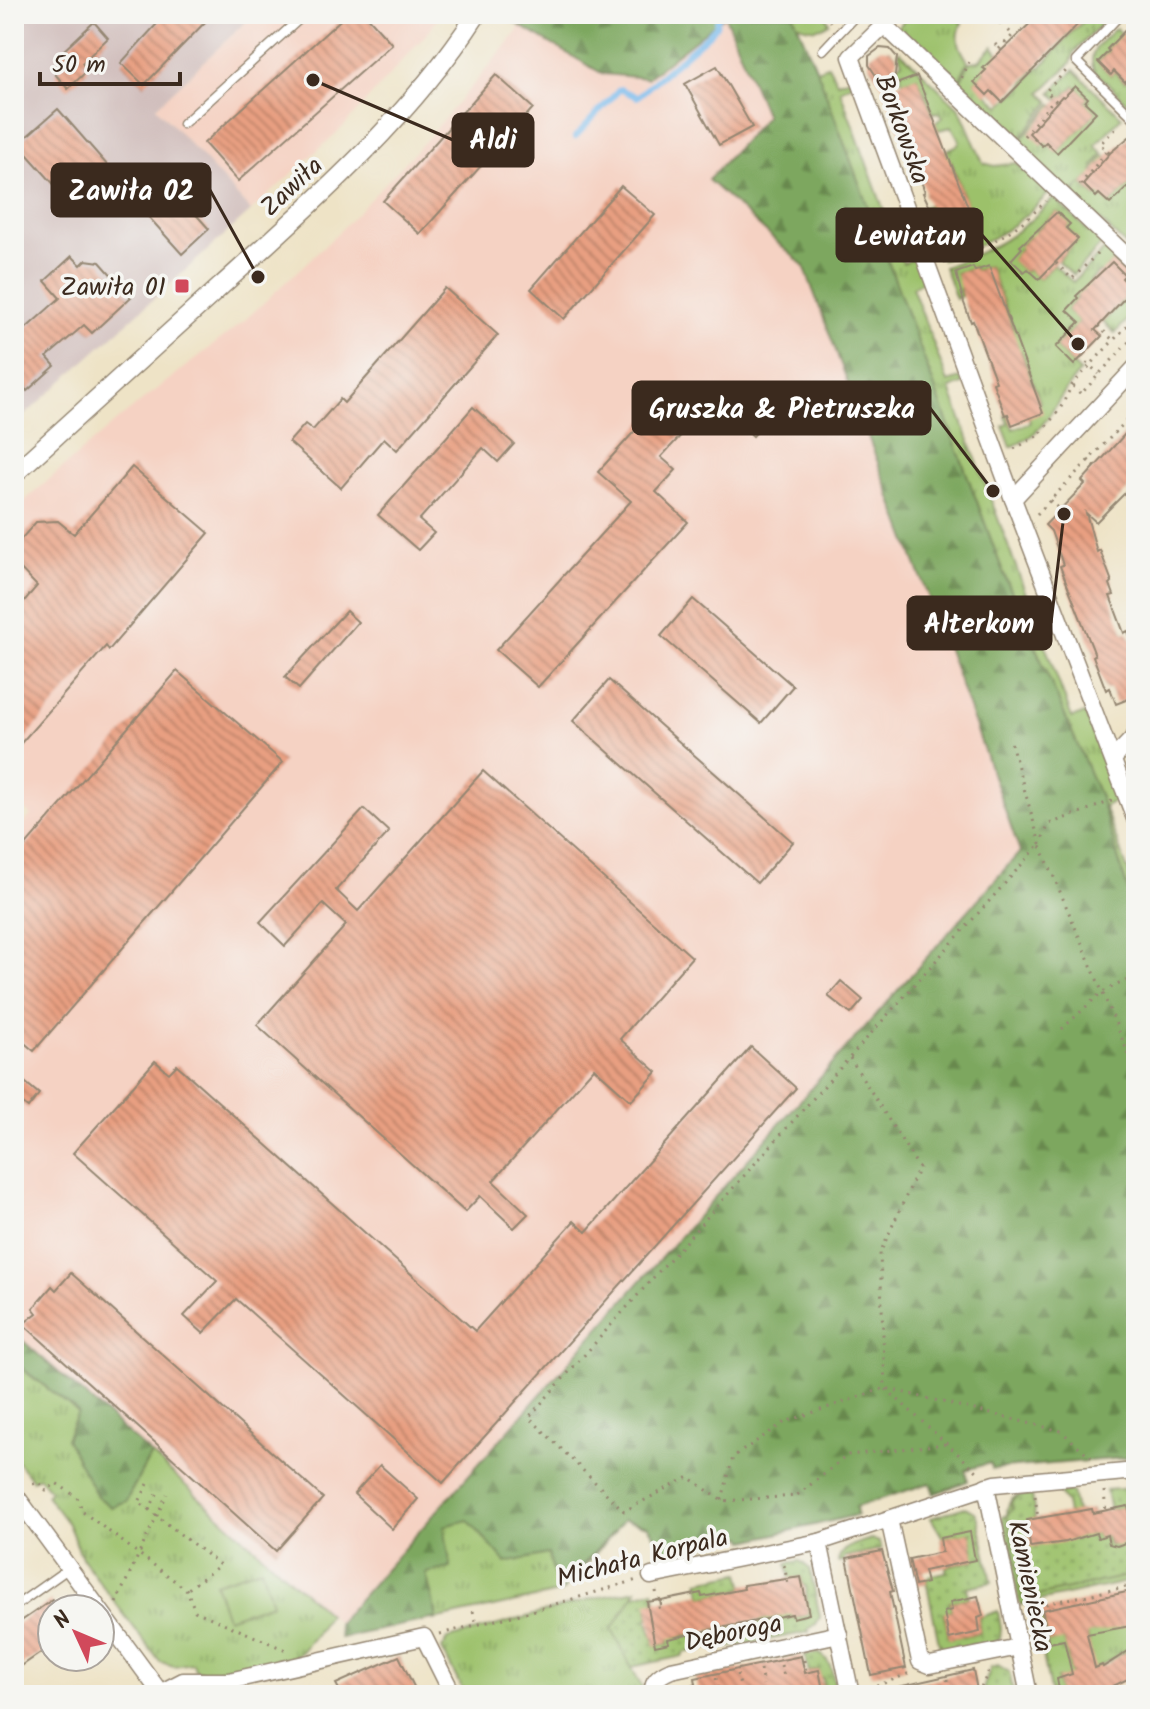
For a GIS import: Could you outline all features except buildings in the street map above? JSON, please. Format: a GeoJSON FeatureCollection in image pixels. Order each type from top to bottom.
{"type":"FeatureCollection","features":[{"type":"Feature","properties":{"kind":"street","name":"Zawiła"},"geometry":{"type":"LineString","coordinates":[[14,474],[265,247],[376,141],[427,83],[477,14]]}},
{"type":"Feature","properties":{"kind":"street","name":"Borkowska"},"geometry":{"type":"LineString","coordinates":[[1136,265],[884,25],[851,57],[1013,499],[1136,821]]}},
{"type":"Feature","properties":{"kind":"street"},"geometry":{"type":"LineString","coordinates":[[1013,499],[1136,367]]}},
{"type":"Feature","properties":{"kind":"street"},"geometry":{"type":"LineString","coordinates":[[1113,759],[1136,735]]}},
{"type":"Feature","properties":{"kind":"street","name":"Michała Korpala"},"geometry":{"type":"LineString","coordinates":[[653,1581],[819,1542],[985,1482],[1136,1471]]}},
{"type":"Feature","properties":{"kind":"street","name":"Kamieniecka"},"geometry":{"type":"LineString","coordinates":[[985,1482],[1029,1695]]}},
{"type":"Feature","properties":{"kind":"street"},"geometry":{"type":"LineString","coordinates":[[14,1493],[160,1694],[183,1681],[229,1681],[424,1637],[453,1695]]}},
{"type":"Feature","properties":{"kind":"street"},"geometry":{"type":"LineString","coordinates":[[889,1519],[920,1661],[930,1665],[1019,1647]]}},
{"type":"Feature","properties":{"kind":"street"},"geometry":{"type":"LineString","coordinates":[[819,1542],[839,1634],[856,1693]]}},
{"type":"Feature","properties":{"kind":"street","name":"Dęboroga"},"geometry":{"type":"LineString","coordinates":[[654,1695],[655,1682],[671,1670],[839,1634]]}},
{"type":"Feature","properties":{"kind":"lane"},"geometry":{"type":"LineString","coordinates":[[183,124],[305,14]]}},
{"type":"Feature","properties":{"kind":"lane"},"geometry":{"type":"LineString","coordinates":[[823,50],[857,14]]}},
{"type":"Feature","properties":{"kind":"lane"},"geometry":{"type":"LineString","coordinates":[[1121,14],[1076,61],[1133,117]]}},
{"type":"Feature","properties":{"kind":"lane"},"geometry":{"type":"LineString","coordinates":[[14,1607],[70,1568]]}},
{"type":"Feature","properties":{"kind":"path"},"geometry":{"type":"LineString","coordinates":[[826,14],[832,26]]}},
{"type":"Feature","properties":{"kind":"path"},"geometry":{"type":"LineString","coordinates":[[958,14],[963,21]]}},
{"type":"Feature","properties":{"kind":"path"},"geometry":{"type":"LineString","coordinates":[[995,44],[1000,49],[1013,35],[1008,30]]}},
{"type":"Feature","properties":{"kind":"path"},"geometry":{"type":"LineString","coordinates":[[1011,146],[1055,100],[1046,91],[1076,61]]}},
{"type":"Feature","properties":{"kind":"path"},"geometry":{"type":"LineString","coordinates":[[941,264],[1008,235],[1062,195],[1108,152],[1100,144],[1133,117]]}},
{"type":"Feature","properties":{"kind":"path"},"geometry":{"type":"LineString","coordinates":[[1056,263],[1072,279],[1110,240]]}},
{"type":"Feature","properties":{"kind":"path"},"geometry":{"type":"LineString","coordinates":[[1010,451],[1039,435],[1060,409],[1072,385],[1135,317]]}},
{"type":"Feature","properties":{"kind":"path"},"geometry":{"type":"LineString","coordinates":[[1098,326],[1121,350]]}},
{"type":"Feature","properties":{"kind":"path"},"geometry":{"type":"LineString","coordinates":[[1072,385],[1081,394],[1136,334]]}},
{"type":"Feature","properties":{"kind":"path"},"geometry":{"type":"LineString","coordinates":[[1081,357],[1099,374]]}},
{"type":"Feature","properties":{"kind":"path"},"geometry":{"type":"LineString","coordinates":[[1034,517],[1136,414]]}},
{"type":"Feature","properties":{"kind":"path"},"geometry":{"type":"LineString","coordinates":[[1115,432],[1121,438]]}},
{"type":"Feature","properties":{"kind":"path"},"geometry":{"type":"LineString","coordinates":[[1088,460],[1096,467]]}},
{"type":"Feature","properties":{"kind":"path"},"geometry":{"type":"LineString","coordinates":[[1050,500],[1060,510]]}},
{"type":"Feature","properties":{"kind":"path"},"geometry":{"type":"LineString","coordinates":[[1011,743],[1040,844],[1136,1072]]}},
{"type":"Feature","properties":{"kind":"path"},"geometry":{"type":"LineString","coordinates":[[945,1444],[848,1455],[796,1496],[722,1501],[689,1477],[624,1511],[529,1417],[1040,844],[1049,824],[1127,796]]}},
{"type":"Feature","properties":{"kind":"path"},"geometry":{"type":"LineString","coordinates":[[1062,1029],[1102,992],[1136,976]]}},
{"type":"Feature","properties":{"kind":"path"},"geometry":{"type":"LineString","coordinates":[[850,1058],[919,1168],[880,1253],[885,1388],[985,1482]]}},
{"type":"Feature","properties":{"kind":"path"},"geometry":{"type":"LineString","coordinates":[[722,1501],[733,1457],[785,1422],[885,1388],[1061,1431],[1099,1464]]}},
{"type":"Feature","properties":{"kind":"path"},"geometry":{"type":"LineString","coordinates":[[33,1484],[39,1482],[46,1491],[56,1483],[77,1497],[83,1512],[187,1590],[195,1611],[290,1651],[293,1666]]}},
{"type":"Feature","properties":{"kind":"path"},"geometry":{"type":"LineString","coordinates":[[148,1484],[139,1502],[220,1565],[187,1590]]}},
{"type":"Feature","properties":{"kind":"path"},"geometry":{"type":"LineString","coordinates":[[1103,1487],[1106,1513]]}},
{"type":"Feature","properties":{"kind":"path"},"geometry":{"type":"LineString","coordinates":[[149,1510],[159,1490]]}},
{"type":"Feature","properties":{"kind":"path"},"geometry":{"type":"LineString","coordinates":[[1035,1492],[1038,1519]]}},
{"type":"Feature","properties":{"kind":"path"},"geometry":{"type":"LineString","coordinates":[[116,1603],[167,1494]]}},
{"type":"Feature","properties":{"kind":"path"},"geometry":{"type":"LineString","coordinates":[[783,1560],[788,1585]]}},
{"type":"Feature","properties":{"kind":"path"},"geometry":{"type":"LineString","coordinates":[[653,1581],[660,1611]]}},
{"type":"Feature","properties":{"kind":"path","name":"Michała Korpala"},"geometry":{"type":"LineString","coordinates":[[424,1637],[653,1581]]}},
{"type":"Feature","properties":{"kind":"path"},"geometry":{"type":"LineString","coordinates":[[1030,1607],[1115,1592],[1136,1585]]}},
{"type":"Feature","properties":{"kind":"path"},"geometry":{"type":"LineString","coordinates":[[473,1611],[476,1625]]}},
{"type":"Feature","properties":{"kind":"path"},"geometry":{"type":"LineString","coordinates":[[803,1652],[807,1676]]}},
{"type":"Feature","properties":{"kind":"path"},"geometry":{"type":"LineString","coordinates":[[781,1660],[785,1680]]}},
{"type":"Feature","properties":{"kind":"path"},"geometry":{"type":"LineString","coordinates":[[759,1662],[763,1685]]}},
{"type":"Feature","properties":{"kind":"path"},"geometry":{"type":"LineString","coordinates":[[978,1695],[988,1674],[988,1664]]}},
{"type":"Feature","properties":{"kind":"path"},"geometry":{"type":"LineString","coordinates":[[736,1666],[741,1689]]}},
{"type":"Feature","properties":{"kind":"path"},"geometry":{"type":"LineString","coordinates":[[715,1671],[719,1694]]}},
{"type":"Feature","properties":{"kind":"path"},"geometry":{"type":"LineString","coordinates":[[856,1693],[916,1671]]}},
{"type":"Feature","properties":{"kind":"path"},"geometry":{"type":"LineString","coordinates":[[946,1673],[950,1695]]}},
{"type":"Feature","properties":{"kind":"path"},"geometry":{"type":"LineString","coordinates":[[1133,1677],[1136,1682]]}},
{"type":"Feature","properties":{"kind":"path"},"geometry":{"type":"LineString","coordinates":[[693,1678],[696,1695]]}},
{"type":"Feature","properties":{"kind":"shaded area"},"geometry":{"type":"Polygon","coordinates":[[[14,14],[254,14],[156,107],[251,211],[14,425],[14,14]]]}},
{"type":"Feature","properties":{"kind":"shaded area"},"geometry":{"type":"Polygon","coordinates":[[[254,14],[440,14],[430,30],[344,126],[251,211],[156,107],[254,14]]]}},
{"type":"Feature","properties":{"kind":"shaded area"},"geometry":{"type":"Polygon","coordinates":[[[725,15],[767,116],[708,180],[804,266],[945,641],[1020,852],[338,1623],[14,1333],[14,835],[31,815],[14,800],[14,510],[119,419],[244,321],[336,235],[428,138],[516,34],[520,25],[603,74],[725,15]]]}},
{"type":"Feature","properties":{"kind":"green space"},"geometry":{"type":"Polygon","coordinates":[[[509,14],[793,14],[819,75],[1003,572],[1100,797],[1136,918],[1136,1457],[992,1469],[990,1463],[965,1470],[968,1481],[934,1494],[930,1483],[856,1507],[857,1515],[746,1541],[744,1537],[667,1554],[648,1526],[624,1520],[559,1591],[548,1554],[506,1563],[468,1520],[444,1526],[451,1568],[426,1573],[437,1618],[340,1638],[338,1623],[1020,852],[945,641],[804,266],[708,180],[766,116],[725,16],[647,78],[603,74],[507,18],[509,14]]]}},
{"type":"Feature","properties":{"kind":"green space"},"geometry":{"type":"Polygon","coordinates":[[[793,14],[825,14],[829,23],[817,28],[806,27],[797,24],[793,14]]]}},
{"type":"Feature","properties":{"kind":"green space"},"geometry":{"type":"Polygon","coordinates":[[[911,14],[955,14],[962,23],[959,43],[968,61],[957,85],[897,28],[911,14]]]}},
{"type":"Feature","properties":{"kind":"green space"},"geometry":{"type":"Polygon","coordinates":[[[1092,14],[1111,14],[1074,52],[1071,63],[1041,92],[1050,102],[1017,142],[958,85],[970,62],[979,61],[993,46],[1000,55],[984,68],[986,70],[975,82],[1000,106],[1092,14]]]}},
{"type":"Feature","properties":{"kind":"green space"},"geometry":{"type":"Polygon","coordinates":[[[1116,28],[1123,36],[1107,48],[1109,51],[1098,62],[1111,75],[1114,71],[1125,82],[1136,72],[1136,103],[1132,108],[1094,70],[1092,63],[1097,46],[1116,28]]]}},
{"type":"Feature","properties":{"kind":"green space"},"geometry":{"type":"Polygon","coordinates":[[[900,51],[960,109],[983,163],[995,166],[1017,163],[1049,193],[1000,234],[942,260],[922,208],[931,204],[935,225],[938,224],[944,239],[960,233],[959,228],[973,222],[951,161],[946,162],[943,152],[960,141],[952,127],[938,130],[935,123],[943,117],[938,112],[933,113],[917,77],[903,82],[897,66],[902,62],[900,51]]]}},
{"type":"Feature","properties":{"kind":"green space"},"geometry":{"type":"Polygon","coordinates":[[[828,65],[837,82],[850,78],[852,84],[840,90],[903,263],[916,258],[925,281],[912,287],[948,382],[961,378],[963,384],[950,389],[1072,718],[1085,713],[1117,800],[1104,806],[1136,893],[1136,918],[1100,797],[1003,572],[817,70],[828,65]]]}},
{"type":"Feature","properties":{"kind":"green space"},"geometry":{"type":"Polygon","coordinates":[[[1074,70],[1122,117],[1095,145],[1103,153],[1093,167],[1105,155],[1108,158],[1093,170],[1094,173],[1083,184],[1096,197],[1099,193],[1110,204],[1136,179],[1136,230],[1133,235],[1136,233],[1136,255],[1127,246],[1133,238],[1126,245],[1073,195],[1081,184],[1072,194],[1018,143],[1052,104],[1055,107],[1039,120],[1042,145],[1046,142],[1057,153],[1095,113],[1085,102],[1088,98],[1075,86],[1058,99],[1051,92],[1074,70]]]}},
{"type":"Feature","properties":{"kind":"green space"},"geometry":{"type":"Polygon","coordinates":[[[1054,198],[1102,244],[1073,275],[1058,261],[1077,239],[1066,228],[1069,224],[1057,212],[1035,231],[1037,233],[1032,239],[1029,237],[1021,245],[1022,248],[1012,260],[1024,272],[1028,269],[1039,279],[1054,265],[1073,282],[1106,248],[1136,276],[1136,311],[1115,333],[1103,322],[1133,289],[1122,278],[1125,274],[1113,262],[1076,296],[1078,298],[1067,310],[1080,322],[1056,347],[1080,372],[1043,424],[1011,447],[1003,426],[1008,424],[1005,415],[1008,414],[1013,429],[1030,423],[1029,418],[1040,402],[1021,351],[1017,352],[1008,330],[1013,328],[989,266],[956,273],[962,288],[959,290],[961,296],[956,299],[944,267],[1004,240],[1028,223],[1054,198]]]}},
{"type":"Feature","properties":{"kind":"green space"},"geometry":{"type":"Polygon","coordinates":[[[14,1333],[151,1454],[126,1501],[111,1507],[97,1496],[66,1439],[78,1412],[14,1362],[14,1333]]]}},
{"type":"Feature","properties":{"kind":"green space"},"geometry":{"type":"Polygon","coordinates":[[[14,1363],[78,1412],[126,1501],[151,1454],[328,1614],[299,1654],[284,1660],[218,1676],[195,1670],[193,1663],[174,1666],[160,1662],[116,1604],[116,1593],[108,1593],[83,1560],[68,1524],[46,1495],[50,1491],[39,1477],[32,1480],[14,1457],[14,1363]]]}},
{"type":"Feature","properties":{"kind":"green space"},"geometry":{"type":"Polygon","coordinates":[[[523,1420],[615,1531],[562,1592],[434,1620],[401,1556],[523,1420]]]}},
{"type":"Feature","properties":{"kind":"green space"},"geometry":{"type":"Polygon","coordinates":[[[1136,1488],[1136,1574],[1023,1599],[1007,1516],[1013,1508],[1011,1502],[1019,1496],[1032,1495],[1035,1519],[1027,1521],[1030,1546],[1068,1514],[1066,1503],[1059,1493],[1072,1492],[1081,1536],[1096,1533],[1098,1538],[1106,1535],[1109,1545],[1112,1545],[1131,1517],[1128,1506],[1110,1510],[1106,1490],[1136,1488]]]}},
{"type":"Feature","properties":{"kind":"green space"},"geometry":{"type":"Polygon","coordinates":[[[1019,1496],[1011,1502],[1023,1599],[1136,1574],[1136,1580],[1020,1605],[1002,1517],[1007,1515],[1011,1501],[1019,1496]]]}},
{"type":"Feature","properties":{"kind":"green space"},"geometry":{"type":"Polygon","coordinates":[[[965,1507],[975,1512],[978,1518],[992,1582],[967,1587],[969,1598],[950,1602],[952,1610],[944,1613],[949,1638],[980,1633],[978,1618],[998,1611],[1000,1639],[946,1653],[940,1648],[926,1580],[931,1575],[946,1572],[946,1567],[975,1560],[970,1533],[943,1538],[931,1518],[965,1507]]]}},
{"type":"Feature","properties":{"kind":"green space"},"geometry":{"type":"Polygon","coordinates":[[[871,1539],[879,1542],[881,1549],[844,1557],[844,1561],[838,1562],[846,1549],[871,1539]]]}},
{"type":"Feature","properties":{"kind":"green space"},"geometry":{"type":"Polygon","coordinates":[[[800,1561],[810,1569],[820,1617],[808,1629],[809,1632],[714,1650],[713,1647],[631,1667],[612,1629],[634,1595],[654,1590],[657,1607],[648,1609],[650,1618],[647,1619],[656,1646],[669,1643],[668,1635],[680,1637],[700,1633],[701,1636],[750,1622],[752,1625],[760,1623],[760,1620],[791,1610],[793,1618],[808,1615],[806,1586],[803,1586],[801,1577],[790,1579],[787,1563],[800,1561]]]}},
{"type":"Feature","properties":{"kind":"green space"},"geometry":{"type":"Polygon","coordinates":[[[261,1568],[272,1603],[227,1618],[215,1583],[261,1568]]]}},
{"type":"Feature","properties":{"kind":"green space"},"geometry":{"type":"Polygon","coordinates":[[[740,1573],[744,1589],[702,1597],[699,1581],[740,1573]]]}},
{"type":"Feature","properties":{"kind":"green space"},"geometry":{"type":"Polygon","coordinates":[[[637,1590],[612,1629],[646,1695],[465,1695],[442,1649],[448,1639],[591,1599],[637,1590]]]}},
{"type":"Feature","properties":{"kind":"green space"},"geometry":{"type":"Polygon","coordinates":[[[1041,1608],[1049,1643],[1064,1638],[1072,1677],[1057,1679],[1060,1695],[1051,1695],[1034,1610],[1041,1608]]]}},
{"type":"Feature","properties":{"kind":"green space"},"geometry":{"type":"Polygon","coordinates":[[[1136,1623],[1136,1645],[1093,1670],[1087,1633],[1136,1623]]]}},
{"type":"Feature","properties":{"kind":"green space"},"geometry":{"type":"Polygon","coordinates":[[[818,1653],[830,1665],[837,1695],[824,1695],[823,1678],[820,1678],[818,1670],[809,1672],[805,1655],[818,1653]]]}},
{"type":"Feature","properties":{"kind":"green space"},"geometry":{"type":"Polygon","coordinates":[[[998,1665],[1009,1672],[1014,1695],[994,1695],[983,1689],[991,1667],[998,1665]]]}},
{"type":"Feature","properties":{"kind":"waterway"},"geometry":{"type":"LineString","coordinates":[[575,137],[620,89],[637,97],[708,35],[716,26],[719,14]]}},
{"type":"Feature","properties":{"kind":"place","name":"Aldi"},"geometry":{"type":"Point","coordinates":[313,80]}},
{"type":"Feature","properties":{"kind":"place","name":"Zawiła 02"},"geometry":{"type":"Point","coordinates":[258,277]}},
{"type":"Feature","properties":{"kind":"place","name":"Zawiła 01"},"geometry":{"type":"Point","coordinates":[182,286]}},
{"type":"Feature","properties":{"kind":"place","name":"Lewiatan"},"geometry":{"type":"Point","coordinates":[1078,344]}},
{"type":"Feature","properties":{"kind":"place","name":"Gruszka & Pietruszka"},"geometry":{"type":"Point","coordinates":[993,491]}},
{"type":"Feature","properties":{"kind":"place","name":"Alterkom"},"geometry":{"type":"Point","coordinates":[1064,514]}}]}
